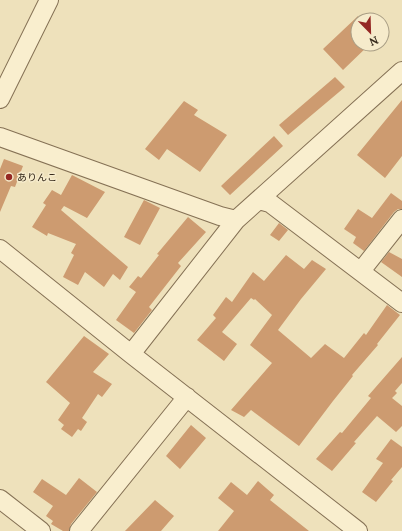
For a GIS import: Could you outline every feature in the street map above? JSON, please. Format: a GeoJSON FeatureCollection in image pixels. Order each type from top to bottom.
{"type":"FeatureCollection","features":[{"type":"Feature","properties":{"kind":"street"},"geometry":{"type":"LineString","coordinates":[[0,99],[49,0]]}},
{"type":"Feature","properties":{"kind":"street"},"geometry":{"type":"LineString","coordinates":[[131,354],[236,220],[402,71]]}},
{"type":"Feature","properties":{"kind":"street"},"geometry":{"type":"LineString","coordinates":[[0,137],[220,216],[236,220]]}},
{"type":"Feature","properties":{"kind":"street"},"geometry":{"type":"LineString","coordinates":[[259,200],[270,203],[402,303]]}},
{"type":"Feature","properties":{"kind":"street"},"geometry":{"type":"LineString","coordinates":[[361,271],[402,219]]}},
{"type":"Feature","properties":{"kind":"street"},"geometry":{"type":"LineString","coordinates":[[0,249],[131,354],[358,531]]}},
{"type":"Feature","properties":{"kind":"street"},"geometry":{"type":"LineString","coordinates":[[79,531],[187,397]]}},
{"type":"Feature","properties":{"kind":"street"},"geometry":{"type":"LineString","coordinates":[[0,499],[41,531]]}},
{"type":"Feature","properties":{"kind":"building"},"geometry":{"type":"Polygon","coordinates":[[[350,24],[350,52],[362,52],[343,70],[323,49],[350,24]]]}},
{"type":"Feature","properties":{"kind":"building"},"geometry":{"type":"Polygon","coordinates":[[[335,77],[345,87],[288,135],[279,125],[335,77]]]}},
{"type":"Feature","properties":{"kind":"building"},"geometry":{"type":"Polygon","coordinates":[[[402,100],[402,156],[385,178],[357,155],[402,100]]]}},
{"type":"Feature","properties":{"kind":"building"},"geometry":{"type":"Polygon","coordinates":[[[184,101],[198,110],[194,115],[227,135],[200,172],[167,149],[159,160],[145,149],[184,101]]]}},
{"type":"Feature","properties":{"kind":"building"},"geometry":{"type":"Polygon","coordinates":[[[274,136],[283,146],[230,195],[221,186],[274,136]]]}},
{"type":"Feature","properties":{"kind":"building","name":"ありんこ"},"geometry":{"type":"Polygon","coordinates":[[[4,159],[23,166],[15,187],[11,186],[0,212],[0,169],[4,159]]]}},
{"type":"Feature","properties":{"kind":"building"},"geometry":{"type":"Polygon","coordinates":[[[72,175],[105,192],[87,218],[64,206],[61,210],[128,267],[120,280],[113,274],[104,287],[85,272],[78,285],[63,277],[74,255],[71,253],[76,244],[48,233],[47,236],[32,227],[46,205],[43,203],[52,190],[61,195],[72,175]]]}},
{"type":"Feature","properties":{"kind":"building"},"geometry":{"type":"Polygon","coordinates":[[[391,193],[402,201],[402,209],[398,209],[394,212],[364,251],[353,243],[356,237],[344,229],[358,209],[372,218],[391,193]]]}},
{"type":"Feature","properties":{"kind":"building"},"geometry":{"type":"Polygon","coordinates":[[[144,200],[160,208],[140,245],[124,237],[144,200]]]}},
{"type":"Feature","properties":{"kind":"building"},"geometry":{"type":"Polygon","coordinates":[[[188,217],[206,232],[178,263],[181,266],[149,307],[152,310],[134,333],[116,320],[136,292],[129,287],[138,276],[141,278],[159,255],[157,254],[188,217]]]}},
{"type":"Feature","properties":{"kind":"building"},"geometry":{"type":"Polygon","coordinates":[[[279,223],[288,230],[279,241],[270,235],[279,223]]]}},
{"type":"Feature","properties":{"kind":"building"},"geometry":{"type":"Polygon","coordinates":[[[389,252],[402,259],[402,277],[381,262],[389,252]]]}},
{"type":"Feature","properties":{"kind":"building"},"geometry":{"type":"Polygon","coordinates":[[[286,255],[304,269],[312,260],[326,269],[278,330],[311,358],[325,344],[344,358],[364,333],[366,335],[387,305],[400,315],[377,344],[378,345],[352,375],[353,376],[299,446],[251,410],[244,417],[231,410],[272,363],[250,345],[272,315],[255,299],[254,300],[251,298],[222,332],[237,344],[224,361],[197,340],[216,318],[213,315],[226,297],[232,302],[253,272],[264,281],[286,255]]]}},
{"type":"Feature","properties":{"kind":"building"},"geometry":{"type":"Polygon","coordinates":[[[84,336],[109,354],[93,372],[112,384],[102,397],[98,394],[82,418],[87,422],[81,431],[78,429],[72,437],[61,429],[64,425],[58,420],[70,403],[46,382],[84,336]]]}},
{"type":"Feature","properties":{"kind":"building"},"geometry":{"type":"Polygon","coordinates":[[[402,357],[402,383],[395,391],[397,393],[392,398],[402,406],[402,426],[396,432],[377,416],[354,442],[356,443],[332,471],[316,459],[340,432],[342,433],[371,398],[368,396],[402,357]]]}},
{"type":"Feature","properties":{"kind":"building"},"geometry":{"type":"Polygon","coordinates":[[[191,425],[206,438],[180,469],[166,456],[191,425]]]}},
{"type":"Feature","properties":{"kind":"building"},"geometry":{"type":"Polygon","coordinates":[[[391,439],[402,447],[402,467],[376,502],[362,492],[383,463],[376,459],[391,439]]]}},
{"type":"Feature","properties":{"kind":"building"},"geometry":{"type":"Polygon","coordinates":[[[79,478],[97,492],[71,524],[69,531],[63,531],[51,524],[53,521],[46,516],[53,506],[33,492],[42,479],[66,495],[79,478]]]}},
{"type":"Feature","properties":{"kind":"building"},"geometry":{"type":"Polygon","coordinates":[[[258,481],[274,495],[270,500],[309,531],[218,531],[234,511],[218,498],[231,482],[247,495],[258,481]]]}},
{"type":"Feature","properties":{"kind":"building"},"geometry":{"type":"Polygon","coordinates":[[[155,500],[174,516],[161,531],[125,531],[155,500]]]}},
{"type":"Feature","properties":{"kind":"place","name":"ありんこ"},"geometry":{"type":"Point","coordinates":[9,177]}}]}
